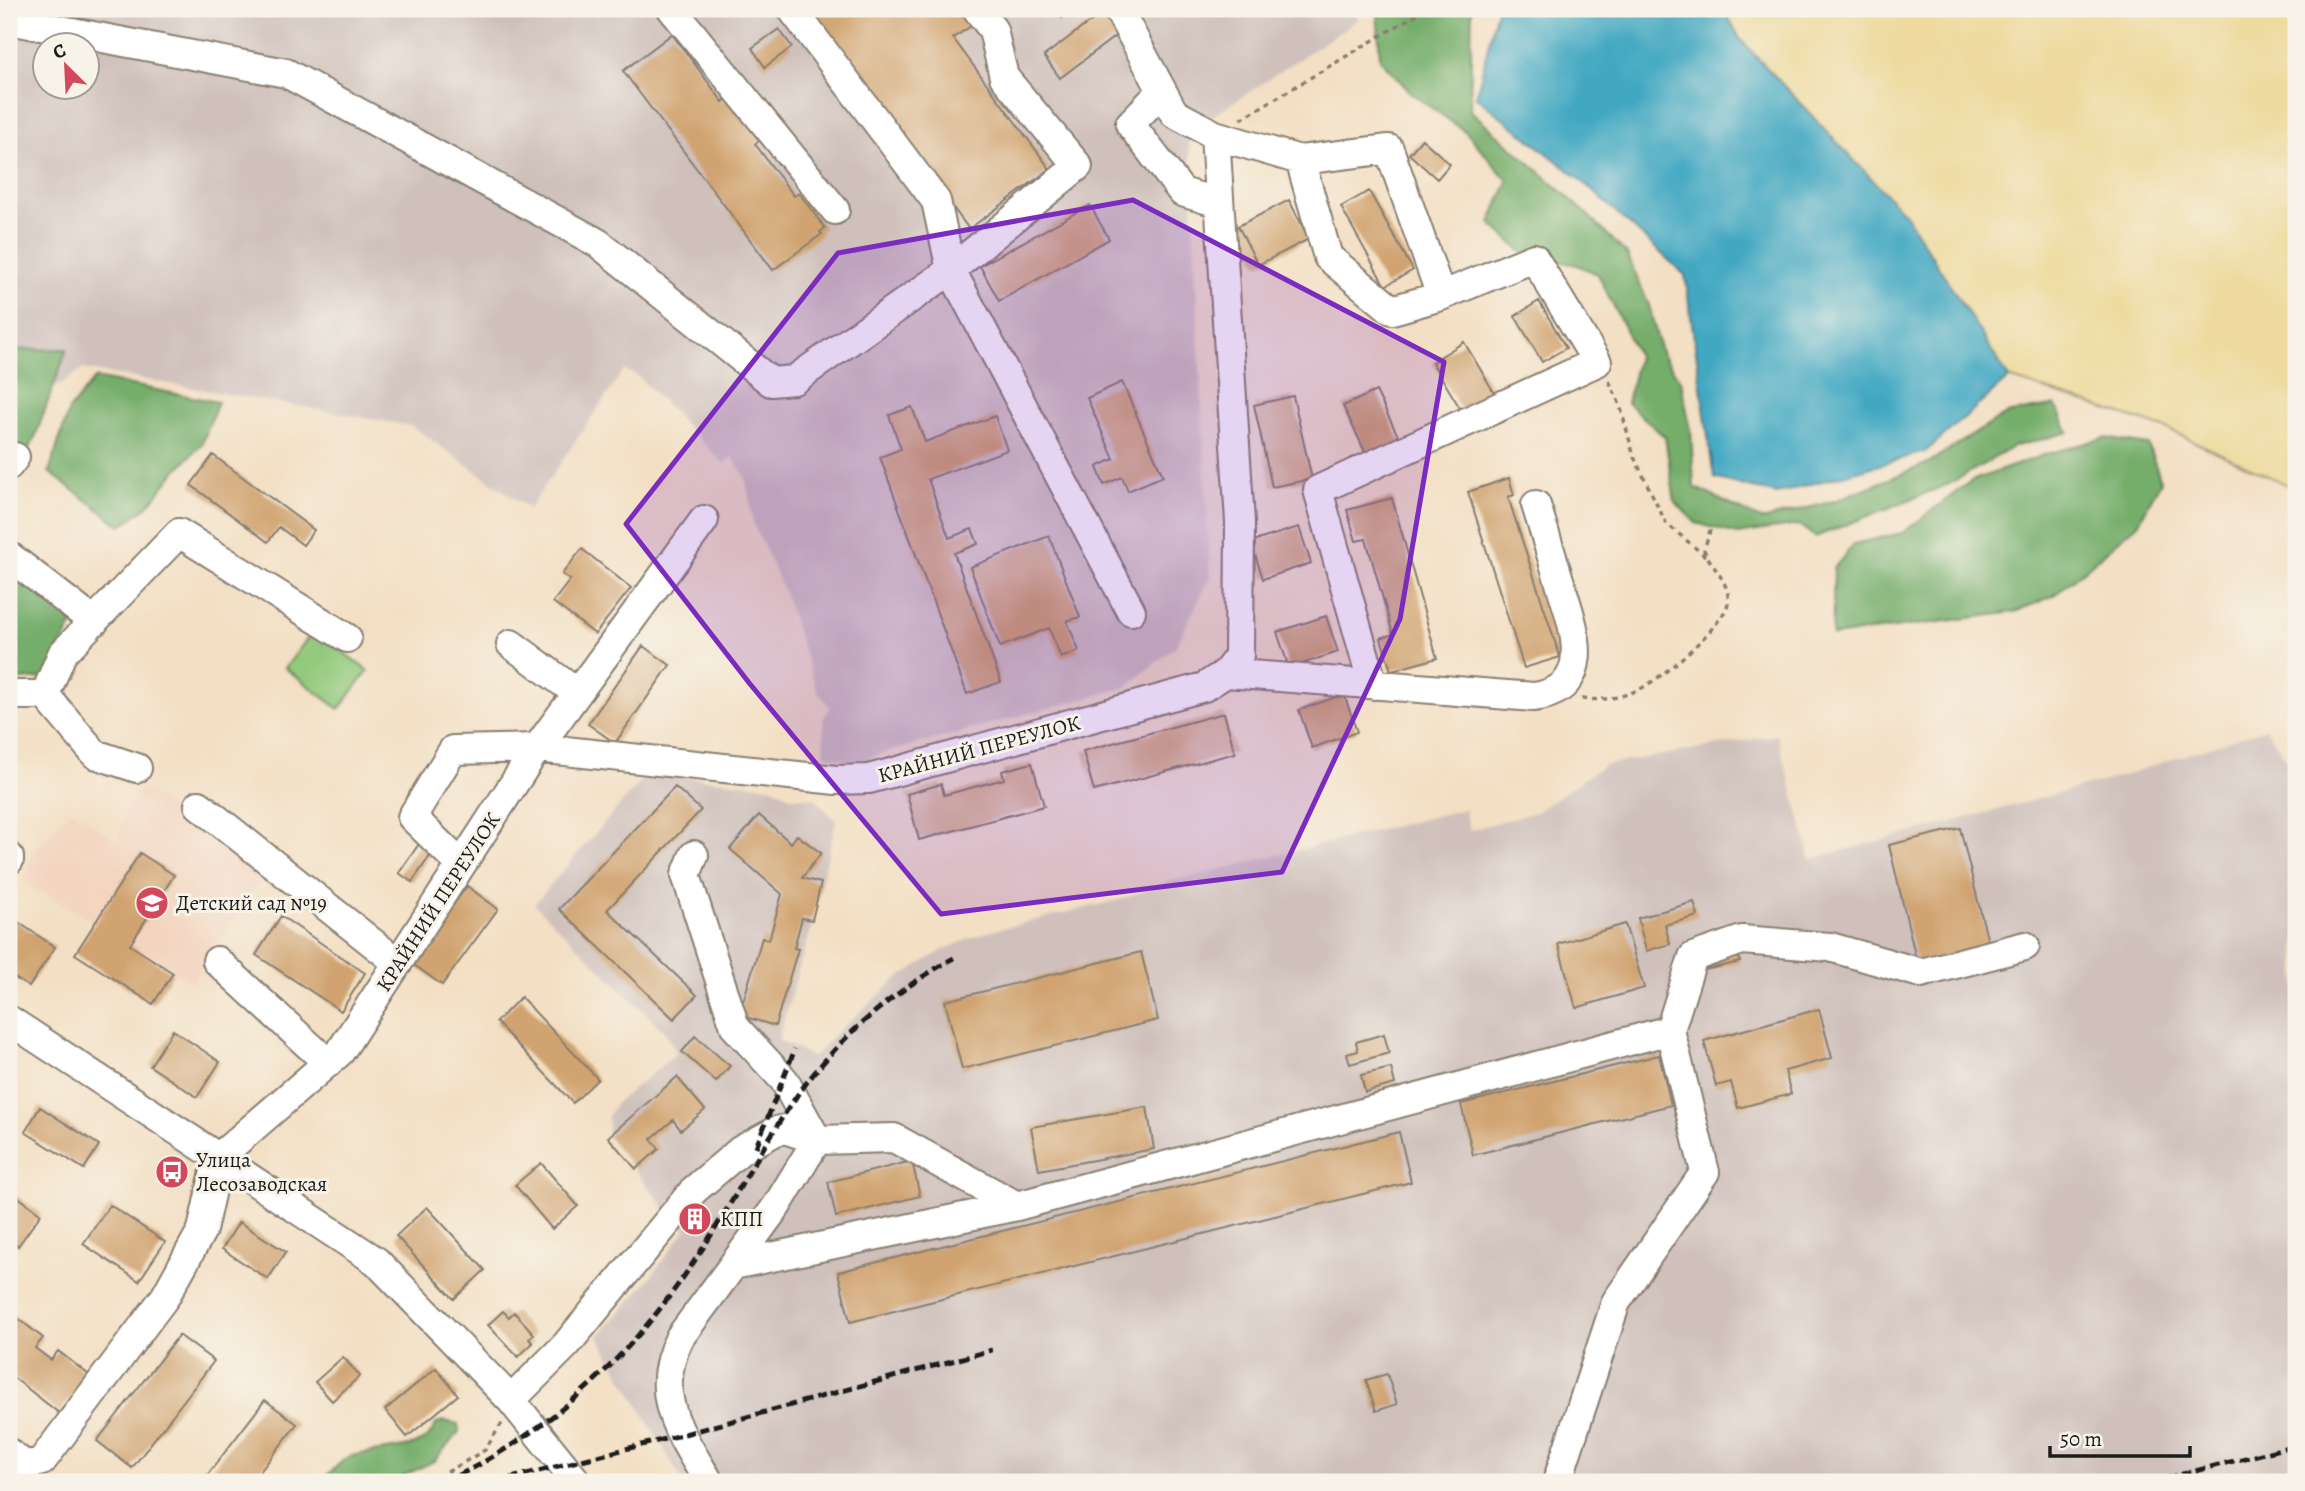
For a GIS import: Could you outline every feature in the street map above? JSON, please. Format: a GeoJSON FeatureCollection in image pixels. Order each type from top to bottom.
{"type":"FeatureCollection","features":[{"type":"Feature","properties":{"kind":"street"},"geometry":{"type":"LineString","coordinates":[[672,9],[835,210]]}},
{"type":"Feature","properties":{"kind":"street"},"geometry":{"type":"LineString","coordinates":[[792,9],[936,201],[951,270],[1131,611]]}},
{"type":"Feature","properties":{"kind":"street"},"geometry":{"type":"LineString","coordinates":[[9,20],[286,73],[598,243],[771,382],[794,380],[951,270],[1078,166],[1004,77],[993,30],[978,9]]}},
{"type":"Feature","properties":{"kind":"street"},"geometry":{"type":"LineString","coordinates":[[1118,9],[1174,113],[1215,135],[1300,160],[1389,149],[1441,296]]}},
{"type":"Feature","properties":{"kind":"street"},"geometry":{"type":"LineString","coordinates":[[1161,92],[1130,124],[1182,192],[1219,203]]}},
{"type":"Feature","properties":{"kind":"street"},"geometry":{"type":"LineString","coordinates":[[1215,135],[1240,522],[1239,656],[1226,673]]}},
{"type":"Feature","properties":{"kind":"street"},"geometry":{"type":"LineString","coordinates":[[1300,160],[1328,257],[1392,310],[1441,296],[1534,258],[1597,362],[1318,490],[1373,685]]}},
{"type":"Feature","properties":{"kind":"street"},"geometry":{"type":"LineString","coordinates":[[1226,673],[1534,697],[1553,695],[1563,687],[1573,672],[1577,652],[1574,630],[1536,505]]}},
{"type":"Feature","properties":{"kind":"street"},"geometry":{"type":"LineString","coordinates":[[461,866],[412,817],[453,750],[537,748],[704,520]]}},
{"type":"Feature","properties":{"kind":"street"},"geometry":{"type":"LineString","coordinates":[[45,695],[62,654],[179,533],[347,638]]}},
{"type":"Feature","properties":{"kind":"street"},"geometry":{"type":"LineString","coordinates":[[9,556],[94,622]]}},
{"type":"Feature","properties":{"kind":"street"},"geometry":{"type":"LineString","coordinates":[[511,644],[578,693]]}},
{"type":"Feature","properties":{"kind":"street","name":"КРАЙНИЙ ПЕРЕУЛОК"},"geometry":{"type":"LineString","coordinates":[[218,1158],[341,1052],[537,748],[836,780],[869,779],[1204,687],[1226,673]]}},
{"type":"Feature","properties":{"kind":"street"},"geometry":{"type":"LineString","coordinates":[[9,695],[45,695],[95,754],[136,768]]}},
{"type":"Feature","properties":{"kind":"street"},"geometry":{"type":"LineString","coordinates":[[199,805],[398,963]]}},
{"type":"Feature","properties":{"kind":"street"},"geometry":{"type":"LineString","coordinates":[[694,855],[686,875],[735,1027],[784,1080],[817,1140]]}},
{"type":"Feature","properties":{"kind":"street"},"geometry":{"type":"LineString","coordinates":[[1557,1482],[1616,1302],[1705,1172],[1670,1030],[1693,957],[1742,940],[1830,947],[1921,973],[2025,946]]}},
{"type":"Feature","properties":{"kind":"street"},"geometry":{"type":"LineString","coordinates":[[217,961],[328,1063]]}},
{"type":"Feature","properties":{"kind":"street"},"geometry":{"type":"LineString","coordinates":[[9,1020],[376,1261],[508,1410],[578,1482]]}},
{"type":"Feature","properties":{"kind":"street"},"geometry":{"type":"LineString","coordinates":[[733,1265],[1017,1206],[1670,1030]]}},
{"type":"Feature","properties":{"kind":"street"},"geometry":{"type":"LineString","coordinates":[[508,1410],[620,1282],[684,1201],[733,1156],[750,1143],[776,1130],[785,1129],[817,1140],[894,1138],[1017,1206]]}},
{"type":"Feature","properties":{"kind":"street"},"geometry":{"type":"LineString","coordinates":[[709,1482],[681,1435],[670,1409],[667,1395],[668,1366],[680,1337],[776,1207],[817,1140]]}},
{"type":"Feature","properties":{"kind":"street"},"geometry":{"type":"LineString","coordinates":[[9,1453],[26,1466],[42,1461],[165,1297],[202,1230],[218,1158]]}},
{"type":"Feature","properties":{"kind":"path"},"geometry":{"type":"LineString","coordinates":[[1215,135],[1419,13],[1417,9]]}},
{"type":"Feature","properties":{"kind":"path"},"geometry":{"type":"LineString","coordinates":[[1597,362],[1612,387],[1634,457],[1666,523],[1707,558]]}},
{"type":"Feature","properties":{"kind":"path"},"geometry":{"type":"LineString","coordinates":[[1553,695],[1600,701],[1641,689],[1662,675],[1712,630],[1728,606],[1728,594],[1704,550],[1711,527]]}},
{"type":"Feature","properties":{"kind":"path"},"geometry":{"type":"LineString","coordinates":[[430,1482],[485,1450],[508,1410]]}},
{"type":"Feature","properties":{"kind":"highlighted area"},"geometry":{"type":"Polygon","coordinates":[[[1133,200],[1444,362],[1400,619],[1282,872],[941,914],[750,684],[626,524],[838,253],[1133,200]]]}},
{"type":"Feature","properties":{"kind":"shaded area"},"geometry":{"type":"Polygon","coordinates":[[[9,9],[1353,9],[1359,19],[1189,132],[1210,577],[1176,646],[1127,687],[865,760],[850,762],[824,754],[823,720],[830,707],[817,690],[783,590],[753,523],[745,476],[732,457],[724,464],[638,376],[624,370],[529,509],[412,426],[83,369],[20,411],[9,408],[9,9]]]}},
{"type":"Feature","properties":{"kind":"shaded area"},"geometry":{"type":"Polygon","coordinates":[[[2266,728],[2296,775],[2296,1482],[683,1482],[598,1336],[647,1282],[686,1229],[671,1215],[608,1137],[608,1116],[617,1102],[677,1053],[665,1032],[534,904],[648,773],[770,786],[792,797],[815,798],[836,821],[811,927],[778,1040],[813,1057],[898,978],[943,950],[966,940],[991,931],[1122,899],[1165,883],[1464,809],[1470,830],[1536,812],[1604,765],[1777,735],[1811,859],[2113,779],[2266,728]]]}},
{"type":"Feature","properties":{"kind":"shaded area","name":"Детский сад №19"},"geometry":{"type":"Polygon","coordinates":[[[142,788],[263,875],[192,983],[23,882],[32,853],[71,810],[118,842],[124,812],[142,788]]]}},
{"type":"Feature","properties":{"kind":"green space"},"geometry":{"type":"Polygon","coordinates":[[[1377,9],[1472,9],[1470,110],[1585,212],[1627,254],[1649,305],[1661,353],[1681,381],[1691,431],[1694,487],[1762,520],[1834,501],[1926,464],[2006,414],[2055,405],[2069,432],[2013,447],[1949,484],[1815,537],[1799,525],[1737,534],[1696,523],[1675,502],[1665,437],[1627,403],[1638,356],[1598,274],[1577,265],[1524,254],[1490,223],[1508,181],[1467,133],[1411,93],[1380,59],[1377,9]]]}},
{"type":"Feature","properties":{"kind":"green space"},"geometry":{"type":"Polygon","coordinates":[[[67,349],[34,440],[9,479],[9,350],[67,349]]]}},
{"type":"Feature","properties":{"kind":"green space"},"geometry":{"type":"Polygon","coordinates":[[[95,378],[218,402],[202,444],[173,474],[148,506],[121,526],[49,472],[69,410],[95,378]]]}},
{"type":"Feature","properties":{"kind":"green space"},"geometry":{"type":"Polygon","coordinates":[[[2104,438],[2148,445],[2161,481],[2138,524],[2055,595],[2015,612],[1832,636],[1834,568],[1854,544],[1902,533],[1971,481],[2047,454],[2104,438]]]}},
{"type":"Feature","properties":{"kind":"green space"},"geometry":{"type":"Polygon","coordinates":[[[9,565],[75,620],[44,678],[9,681],[9,565]]]}},
{"type":"Feature","properties":{"kind":"green space"},"geometry":{"type":"Polygon","coordinates":[[[314,630],[368,671],[339,709],[285,668],[314,630]]]}},
{"type":"Feature","properties":{"kind":"green space"},"geometry":{"type":"Polygon","coordinates":[[[444,1421],[458,1424],[459,1432],[434,1461],[391,1482],[320,1482],[349,1457],[412,1445],[431,1433],[436,1423],[444,1421]]]}},
{"type":"Feature","properties":{"kind":"sand"},"geometry":{"type":"Polygon","coordinates":[[[1724,9],[2296,9],[2296,489],[2167,429],[2009,378],[1905,214],[1741,40],[1724,9]]]}},
{"type":"Feature","properties":{"kind":"water"},"geometry":{"type":"Polygon","coordinates":[[[1497,9],[1724,9],[1741,41],[1905,214],[2009,378],[1925,452],[1776,494],[1714,478],[1685,275],[1581,180],[1476,97],[1497,9]]]}},
{"type":"Feature","properties":{"kind":"building"},"geometry":{"type":"Polygon","coordinates":[[[805,9],[958,9],[971,26],[953,38],[1050,169],[969,229],[805,9]]]}},
{"type":"Feature","properties":{"kind":"building"},"geometry":{"type":"Polygon","coordinates":[[[1054,9],[1073,9],[1062,18],[1054,9]]]}},
{"type":"Feature","properties":{"kind":"building"},"geometry":{"type":"Polygon","coordinates":[[[1102,13],[1118,34],[1060,78],[1044,56],[1102,13]]]}},
{"type":"Feature","properties":{"kind":"building"},"geometry":{"type":"Polygon","coordinates":[[[779,29],[792,47],[765,67],[752,48],[779,29]]]}},
{"type":"Feature","properties":{"kind":"building"},"geometry":{"type":"Polygon","coordinates":[[[672,34],[723,102],[729,97],[761,139],[755,144],[794,196],[799,193],[825,228],[820,232],[822,234],[773,270],[623,71],[672,34]]]}},
{"type":"Feature","properties":{"kind":"building"},"geometry":{"type":"Polygon","coordinates":[[[1422,139],[1450,164],[1437,179],[1409,154],[1422,139]]]}},
{"type":"Feature","properties":{"kind":"building"},"geometry":{"type":"Polygon","coordinates":[[[1369,191],[1413,270],[1385,286],[1341,207],[1369,191]]]}},
{"type":"Feature","properties":{"kind":"building"},"geometry":{"type":"Polygon","coordinates":[[[1289,200],[1309,239],[1258,265],[1238,226],[1289,200]]]}},
{"type":"Feature","properties":{"kind":"building"},"geometry":{"type":"Polygon","coordinates":[[[1090,205],[1109,239],[999,301],[980,266],[1090,205]]]}},
{"type":"Feature","properties":{"kind":"building"},"geometry":{"type":"Polygon","coordinates":[[[1539,301],[1566,348],[1542,362],[1515,316],[1539,301]]]}},
{"type":"Feature","properties":{"kind":"building"},"geometry":{"type":"Polygon","coordinates":[[[1464,342],[1495,394],[1463,413],[1432,362],[1464,342]]]}},
{"type":"Feature","properties":{"kind":"building"},"geometry":{"type":"Polygon","coordinates":[[[1122,382],[1163,476],[1128,491],[1122,477],[1104,485],[1097,467],[1114,459],[1087,398],[1122,382]]]}},
{"type":"Feature","properties":{"kind":"building"},"geometry":{"type":"Polygon","coordinates":[[[1376,391],[1403,446],[1370,462],[1343,406],[1376,391]]]}},
{"type":"Feature","properties":{"kind":"building"},"geometry":{"type":"Polygon","coordinates":[[[1293,396],[1312,479],[1272,487],[1254,405],[1293,396]]]}},
{"type":"Feature","properties":{"kind":"building"},"geometry":{"type":"Polygon","coordinates":[[[912,407],[925,442],[995,416],[1007,450],[928,479],[949,538],[972,529],[978,544],[954,553],[1001,682],[967,694],[880,457],[901,449],[889,415],[912,407]]]}},
{"type":"Feature","properties":{"kind":"building"},"geometry":{"type":"Polygon","coordinates":[[[213,455],[314,530],[303,545],[279,527],[268,542],[191,485],[213,455]]]}},
{"type":"Feature","properties":{"kind":"building"},"geometry":{"type":"Polygon","coordinates":[[[1509,478],[1514,495],[1508,497],[1560,657],[1524,668],[1468,492],[1509,478]]]}},
{"type":"Feature","properties":{"kind":"building"},"geometry":{"type":"Polygon","coordinates":[[[1392,498],[1437,658],[1391,671],[1381,638],[1393,634],[1366,539],[1356,541],[1347,510],[1392,498]]]}},
{"type":"Feature","properties":{"kind":"building"},"geometry":{"type":"Polygon","coordinates":[[[1299,527],[1311,563],[1263,579],[1251,542],[1299,527]]]}},
{"type":"Feature","properties":{"kind":"building"},"geometry":{"type":"Polygon","coordinates":[[[1049,536],[1080,617],[1067,621],[1079,651],[1061,658],[1049,628],[1000,647],[970,567],[1049,536]]]}},
{"type":"Feature","properties":{"kind":"building"},"geometry":{"type":"Polygon","coordinates":[[[582,549],[631,588],[595,634],[553,602],[570,580],[562,574],[582,549]]]}},
{"type":"Feature","properties":{"kind":"building"},"geometry":{"type":"Polygon","coordinates":[[[1326,616],[1338,652],[1289,668],[1277,632],[1326,616]]]}},
{"type":"Feature","properties":{"kind":"building"},"geometry":{"type":"Polygon","coordinates":[[[643,646],[670,665],[615,743],[588,724],[643,646]]]}},
{"type":"Feature","properties":{"kind":"building"},"geometry":{"type":"Polygon","coordinates":[[[1344,694],[1357,732],[1312,748],[1299,710],[1344,694]]]}},
{"type":"Feature","properties":{"kind":"building"},"geometry":{"type":"Polygon","coordinates":[[[1224,713],[1235,753],[1094,791],[1083,751],[1224,713]]]}},
{"type":"Feature","properties":{"kind":"building"},"geometry":{"type":"Polygon","coordinates":[[[1032,763],[1044,806],[919,840],[907,794],[941,784],[944,795],[1004,779],[1002,771],[1032,763]]]}},
{"type":"Feature","properties":{"kind":"building"},"geometry":{"type":"Polygon","coordinates":[[[675,787],[701,810],[607,910],[697,995],[674,1019],[559,909],[675,787]]]}},
{"type":"Feature","properties":{"kind":"building"},"geometry":{"type":"Polygon","coordinates":[[[759,815],[791,843],[797,835],[821,853],[802,878],[821,883],[812,920],[802,918],[794,948],[798,949],[775,1026],[739,1015],[762,938],[769,940],[782,894],[730,849],[759,815]]]}},
{"type":"Feature","properties":{"kind":"building"},"geometry":{"type":"Polygon","coordinates":[[[1960,828],[1989,946],[1917,963],[1889,845],[1960,828]]]}},
{"type":"Feature","properties":{"kind":"building"},"geometry":{"type":"Polygon","coordinates":[[[419,844],[432,853],[412,882],[399,873],[419,844]]]}},
{"type":"Feature","properties":{"kind":"building"},"geometry":{"type":"Polygon","coordinates":[[[140,853],[174,875],[130,945],[173,973],[153,1004],[75,954],[140,853]]]}},
{"type":"Feature","properties":{"kind":"building"},"geometry":{"type":"Polygon","coordinates":[[[467,886],[498,909],[442,985],[410,962],[467,886]]]}},
{"type":"Feature","properties":{"kind":"building"},"geometry":{"type":"Polygon","coordinates":[[[1694,902],[1698,916],[1665,925],[1670,944],[1646,951],[1638,918],[1694,902]]]}},
{"type":"Feature","properties":{"kind":"building"},"geometry":{"type":"Polygon","coordinates":[[[9,916],[55,947],[29,987],[9,974],[9,916]]]}},
{"type":"Feature","properties":{"kind":"building"},"geometry":{"type":"Polygon","coordinates":[[[281,916],[365,973],[341,1011],[256,955],[281,916]]]}},
{"type":"Feature","properties":{"kind":"building"},"geometry":{"type":"Polygon","coordinates":[[[1625,924],[1644,988],[1576,1008],[1558,944],[1625,924]]]}},
{"type":"Feature","properties":{"kind":"building"},"geometry":{"type":"Polygon","coordinates":[[[1737,950],[1740,962],[1705,970],[1702,959],[1737,950]]]}},
{"type":"Feature","properties":{"kind":"building"},"geometry":{"type":"Polygon","coordinates":[[[1141,952],[1158,1020],[962,1069],[945,1001],[1141,952]]]}},
{"type":"Feature","properties":{"kind":"building"},"geometry":{"type":"Polygon","coordinates":[[[521,997],[598,1079],[573,1103],[496,1022],[521,997]]]}},
{"type":"Feature","properties":{"kind":"building"},"geometry":{"type":"Polygon","coordinates":[[[1819,1009],[1832,1058],[1785,1071],[1791,1094],[1738,1108],[1731,1082],[1716,1086],[1704,1041],[1819,1009]]]}},
{"type":"Feature","properties":{"kind":"building"},"geometry":{"type":"Polygon","coordinates":[[[173,1030],[220,1062],[197,1097],[150,1066],[173,1030]]]}},
{"type":"Feature","properties":{"kind":"building"},"geometry":{"type":"Polygon","coordinates":[[[1384,1034],[1389,1053],[1350,1064],[1347,1054],[1358,1051],[1356,1042],[1384,1034]]]}},
{"type":"Feature","properties":{"kind":"building"},"geometry":{"type":"Polygon","coordinates":[[[695,1036],[730,1066],[716,1082],[682,1052],[695,1036]]]}},
{"type":"Feature","properties":{"kind":"building"},"geometry":{"type":"Polygon","coordinates":[[[1659,1055],[1671,1105],[1473,1155],[1461,1104],[1659,1055]]]}},
{"type":"Feature","properties":{"kind":"building"},"geometry":{"type":"Polygon","coordinates":[[[1391,1068],[1395,1084],[1365,1092],[1361,1075],[1391,1068]]]}},
{"type":"Feature","properties":{"kind":"building"},"geometry":{"type":"Polygon","coordinates":[[[677,1077],[705,1110],[681,1130],[673,1120],[651,1139],[659,1149],[636,1169],[608,1137],[677,1077]]]}},
{"type":"Feature","properties":{"kind":"building"},"geometry":{"type":"Polygon","coordinates":[[[40,1107],[99,1145],[84,1169],[25,1132],[40,1107]]]}},
{"type":"Feature","properties":{"kind":"building"},"geometry":{"type":"Polygon","coordinates":[[[1147,1107],[1154,1149],[1039,1170],[1031,1127],[1147,1107]]]}},
{"type":"Feature","properties":{"kind":"building"},"geometry":{"type":"Polygon","coordinates":[[[1399,1132],[1411,1182],[850,1322],[838,1272],[1399,1132]]]}},
{"type":"Feature","properties":{"kind":"building"},"geometry":{"type":"Polygon","coordinates":[[[912,1161],[920,1196],[836,1217],[828,1182],[912,1161]]]}},
{"type":"Feature","properties":{"kind":"building"},"geometry":{"type":"Polygon","coordinates":[[[541,1163],[578,1206],[552,1229],[515,1185],[541,1163]]]}},
{"type":"Feature","properties":{"kind":"building"},"geometry":{"type":"Polygon","coordinates":[[[9,1190],[41,1214],[18,1246],[9,1239],[9,1190]]]}},
{"type":"Feature","properties":{"kind":"building"},"geometry":{"type":"Polygon","coordinates":[[[110,1205],[165,1242],[139,1281],[83,1244],[110,1205]]]}},
{"type":"Feature","properties":{"kind":"building"},"geometry":{"type":"Polygon","coordinates":[[[427,1207],[485,1270],[454,1299],[396,1236],[427,1207]]]}},
{"type":"Feature","properties":{"kind":"building","name":"КПП"},"geometry":{"type":"Polygon","coordinates":[[[690,1208],[706,1223],[700,1230],[684,1217],[690,1208]]]}},
{"type":"Feature","properties":{"kind":"building"},"geometry":{"type":"Polygon","coordinates":[[[239,1222],[286,1252],[268,1279],[222,1249],[239,1222]]]}},
{"type":"Feature","properties":{"kind":"building"},"geometry":{"type":"Polygon","coordinates":[[[503,1311],[509,1317],[514,1312],[534,1334],[529,1339],[533,1343],[518,1357],[488,1325],[503,1311]]]}},
{"type":"Feature","properties":{"kind":"building"},"geometry":{"type":"Polygon","coordinates":[[[14,1315],[43,1338],[35,1348],[51,1360],[58,1351],[89,1375],[59,1413],[9,1374],[9,1322],[14,1315]]]}},
{"type":"Feature","properties":{"kind":"building"},"geometry":{"type":"Polygon","coordinates":[[[179,1335],[214,1361],[132,1468],[97,1441],[179,1335]]]}},
{"type":"Feature","properties":{"kind":"building"},"geometry":{"type":"Polygon","coordinates":[[[343,1357],[360,1376],[332,1401],[315,1382],[343,1357]]]}},
{"type":"Feature","properties":{"kind":"building"},"geometry":{"type":"Polygon","coordinates":[[[436,1368],[458,1395],[407,1437],[385,1410],[436,1368]]]}},
{"type":"Feature","properties":{"kind":"building"},"geometry":{"type":"Polygon","coordinates":[[[1387,1374],[1397,1404],[1376,1411],[1366,1380],[1387,1374]]]}},
{"type":"Feature","properties":{"kind":"building"},"geometry":{"type":"Polygon","coordinates":[[[265,1400],[297,1424],[252,1482],[202,1482],[265,1400]]]}},
{"type":"Feature","properties":{"kind":"railway"},"geometry":{"type":"LineString","coordinates":[[445,1482],[478,1465],[541,1425],[598,1378],[624,1352],[688,1270],[780,1121],[812,1076],[867,1018],[909,986],[954,958]]}},
{"type":"Feature","properties":{"kind":"railway"},"geometry":{"type":"LineString","coordinates":[[756,1147],[795,1049]]}},
{"type":"Feature","properties":{"kind":"railway"},"geometry":{"type":"LineString","coordinates":[[495,1482],[681,1435],[992,1350]]}},
{"type":"Feature","properties":{"kind":"railway"},"geometry":{"type":"LineString","coordinates":[[2152,1482],[2296,1445]]}},
{"type":"Feature","properties":{"kind":"place","name":"Детский сад №19"},"geometry":{"type":"Point","coordinates":[152,903]}},
{"type":"Feature","properties":{"kind":"place","name":"Улица Лесозаводская"},"geometry":{"type":"Point","coordinates":[172,1172]}},
{"type":"Feature","properties":{"kind":"place","name":"КПП"},"geometry":{"type":"Point","coordinates":[695,1219]}}]}
